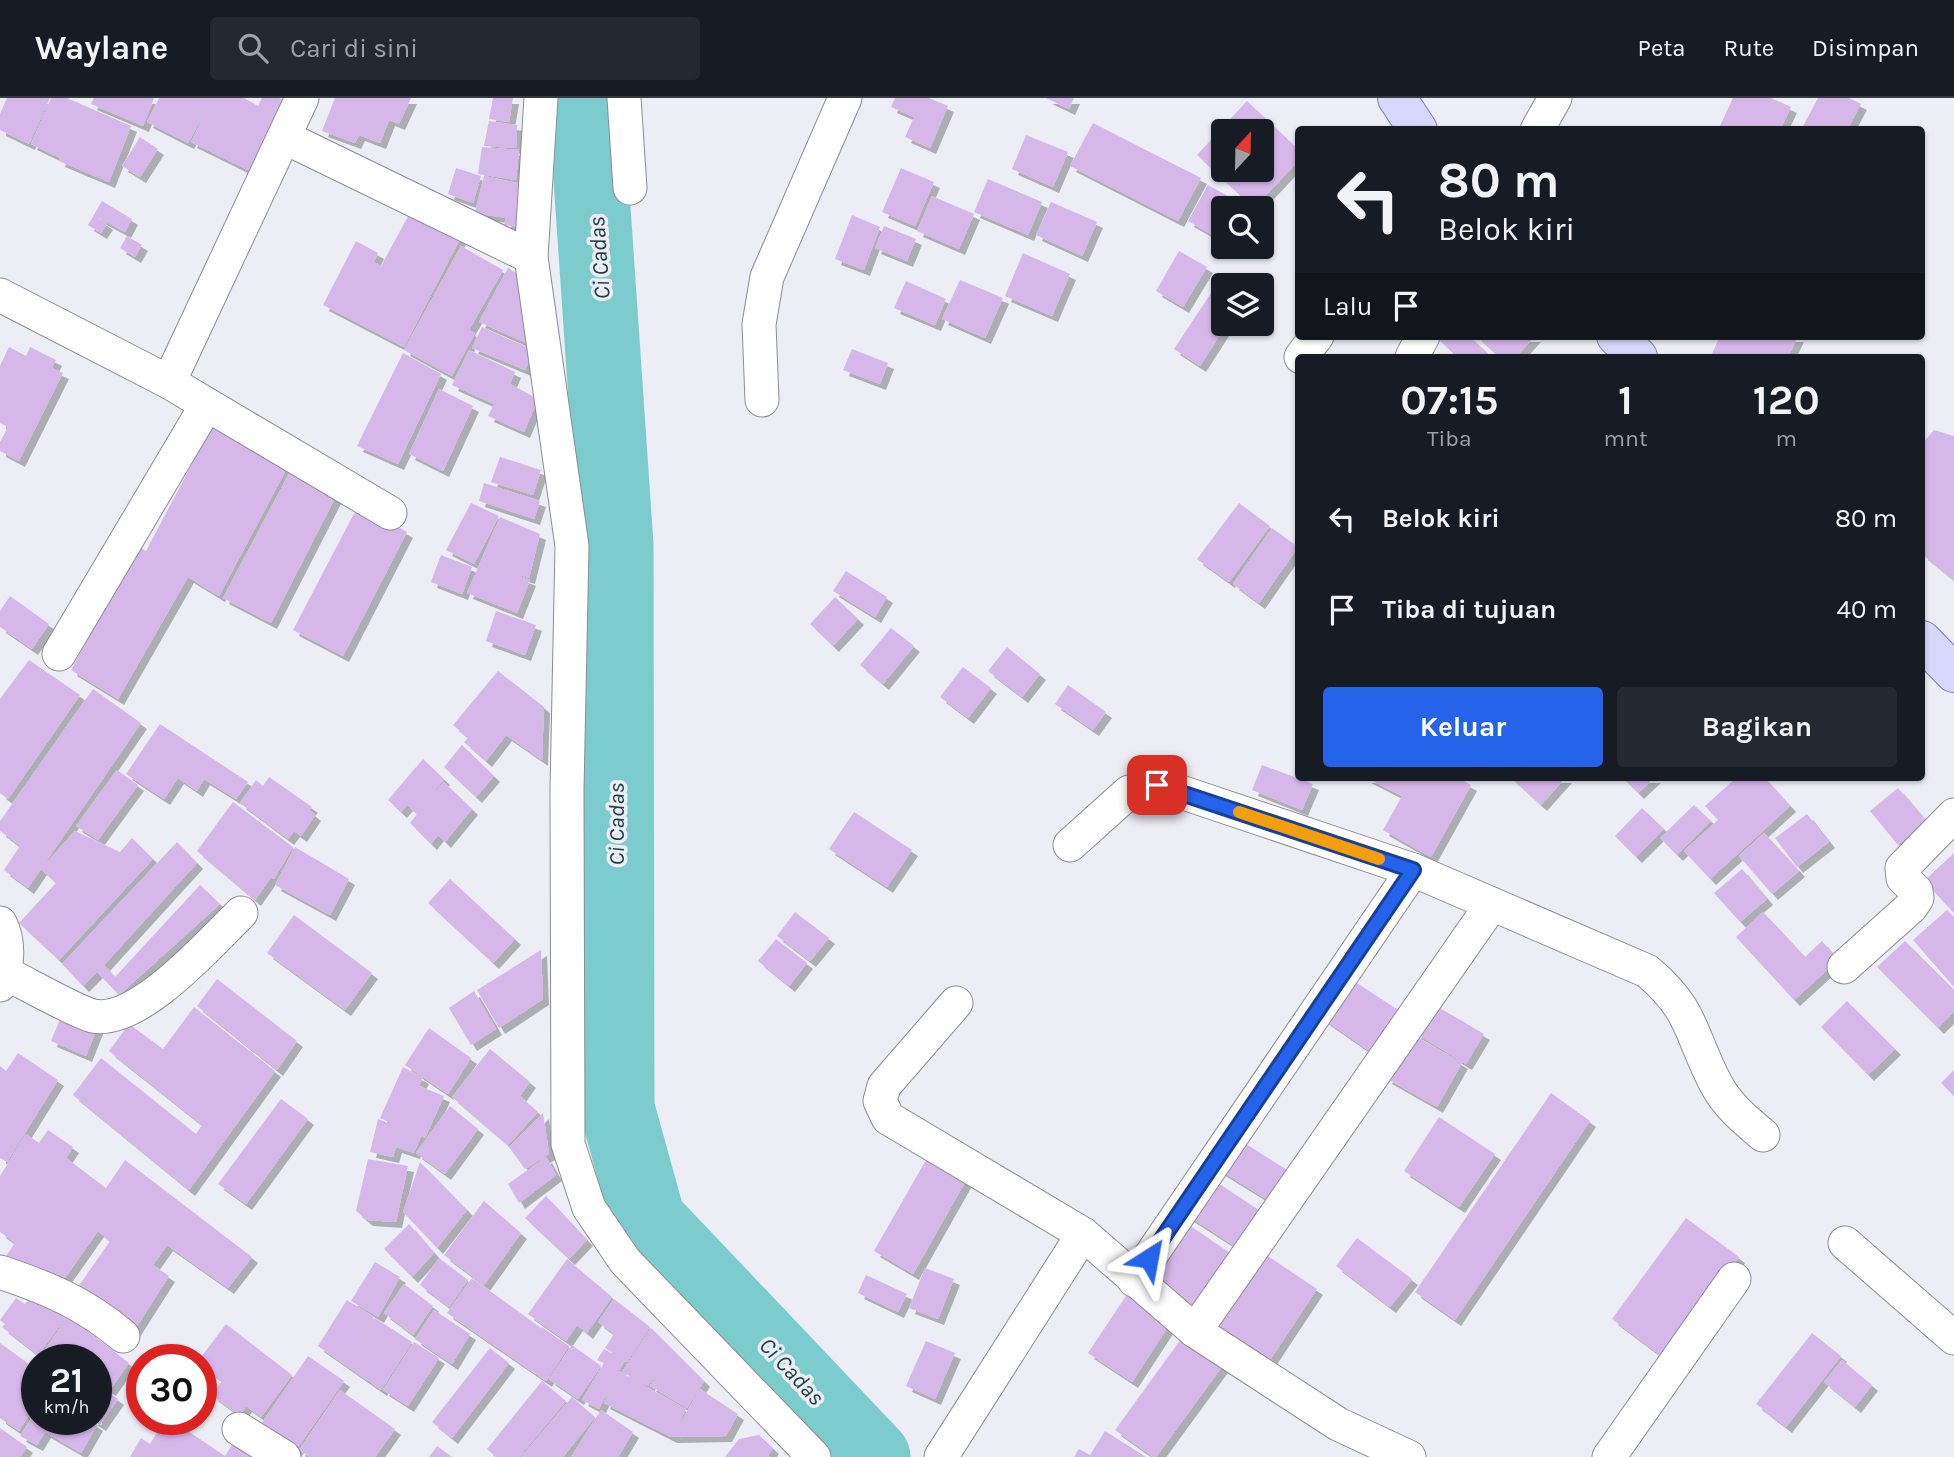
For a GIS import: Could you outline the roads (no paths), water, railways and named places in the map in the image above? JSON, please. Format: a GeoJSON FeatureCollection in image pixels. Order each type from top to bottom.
{"type":"FeatureCollection","features":[{"type":"Feature","properties":{"kind":"main road"},"geometry":{"type":"LineString","coordinates":[[1397,98],[1415,126]]}},
{"type":"Feature","properties":{"kind":"main road"},"geometry":{"type":"LineString","coordinates":[[1620,340],[1635,354]]}},
{"type":"Feature","properties":{"kind":"main road"},"geometry":{"type":"LineString","coordinates":[[1925,643],[1954,673]]}},
{"type":"Feature","properties":{"kind":"street"},"geometry":{"type":"LineString","coordinates":[[169,382],[302,98]]}},
{"type":"Feature","properties":{"kind":"street"},"geometry":{"type":"LineString","coordinates":[[541,98],[531,257],[572,546],[567,790],[568,1144],[589,1208],[625,1261],[814,1457]]}},
{"type":"Feature","properties":{"kind":"street"},"geometry":{"type":"LineString","coordinates":[[624,98],[630,188]]}},
{"type":"Feature","properties":{"kind":"street"},"geometry":{"type":"LineString","coordinates":[[762,400],[759,324],[767,276],[845,98]]}},
{"type":"Feature","properties":{"kind":"street"},"geometry":{"type":"LineString","coordinates":[[1539,126],[1555,98]]}},
{"type":"Feature","properties":{"kind":"street"},"geometry":{"type":"LineString","coordinates":[[284,137],[531,257]]}},
{"type":"Feature","properties":{"kind":"street"},"geometry":{"type":"LineString","coordinates":[[0,295],[169,382],[390,513]]}},
{"type":"Feature","properties":{"kind":"street"},"geometry":{"type":"LineString","coordinates":[[1303,354],[1314,340]]}},
{"type":"Feature","properties":{"kind":"street"},"geometry":{"type":"LineString","coordinates":[[59,654],[206,406]]}},
{"type":"Feature","properties":{"kind":"street"},"geometry":{"type":"LineString","coordinates":[[1070,845],[1129,792],[1157,785],[1413,870],[1625,959],[1647,971],[1668,988],[1684,1008],[1716,1084],[1742,1118],[1763,1135]]}},
{"type":"Feature","properties":{"kind":"street"},"geometry":{"type":"LineString","coordinates":[[1844,967],[1911,907],[1916,891],[1903,878],[1902,868],[1954,815]]}},
{"type":"Feature","properties":{"kind":"street"},"geometry":{"type":"LineString","coordinates":[[1134,1280],[1413,870]]}},
{"type":"Feature","properties":{"kind":"street"},"geometry":{"type":"LineString","coordinates":[[1195,1331],[1492,904]]}},
{"type":"Feature","properties":{"kind":"street"},"geometry":{"type":"LineString","coordinates":[[0,923],[7,940],[3,979],[94,1016],[121,1013],[174,977],[241,913]]}},
{"type":"Feature","properties":{"kind":"street"},"geometry":{"type":"LineString","coordinates":[[956,1003],[884,1086],[880,1101],[888,1118],[1083,1234],[1195,1331],[1338,1424],[1409,1457]]}},
{"type":"Feature","properties":{"kind":"street"},"geometry":{"type":"LineString","coordinates":[[941,1457],[1083,1234]]}},
{"type":"Feature","properties":{"kind":"street"},"geometry":{"type":"LineString","coordinates":[[1845,1243],[1954,1338]]}},
{"type":"Feature","properties":{"kind":"street"},"geometry":{"type":"LineString","coordinates":[[0,1272],[48,1288],[94,1311],[123,1336]]}},
{"type":"Feature","properties":{"kind":"street"},"geometry":{"type":"LineString","coordinates":[[1609,1457],[1734,1279]]}},
{"type":"Feature","properties":{"kind":"street"},"geometry":{"type":"LineString","coordinates":[[239,1429],[284,1457]]}},
{"type":"Feature","properties":{"kind":"waterway","name":"Ci Cadas"},"geometry":{"type":"LineString","coordinates":[[589,98],[588,135],[616,545],[617,1108],[648,1220],[873,1457]]}}]}
